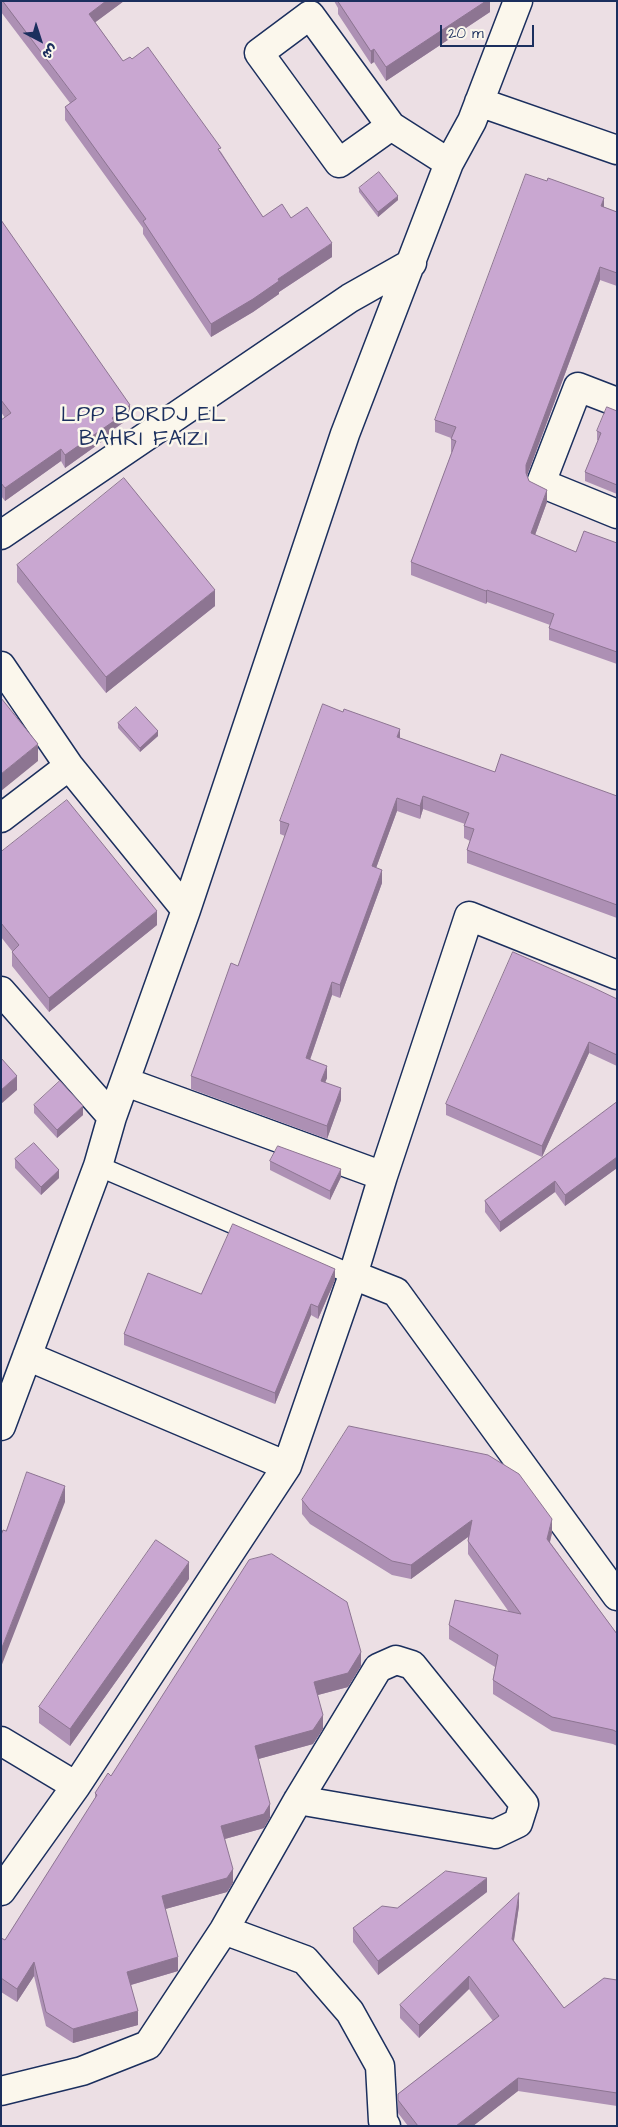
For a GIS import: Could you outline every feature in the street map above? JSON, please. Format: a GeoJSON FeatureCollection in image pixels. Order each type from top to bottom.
{"type":"FeatureCollection","features":[{"type":"Feature","properties":{"kind":"street"},"geometry":{"type":"LineString","coordinates":[[1,1426],[98,1166],[112,1117],[186,910],[345,434],[449,163],[472,121],[518,1]]}},
{"type":"Feature","properties":{"kind":"street"},"geometry":{"type":"LineString","coordinates":[[391,126],[339,163],[258,53],[310,15],[391,126],[449,163]]}},
{"type":"Feature","properties":{"kind":"street"},"geometry":{"type":"LineString","coordinates":[[479,102],[617,150]]}},
{"type":"Feature","properties":{"kind":"street"},"geometry":{"type":"LineString","coordinates":[[1,534],[350,298],[412,263]]}},
{"type":"Feature","properties":{"kind":"street"},"geometry":{"type":"LineString","coordinates":[[617,402],[578,387],[541,483],[617,514]]}},
{"type":"Feature","properties":{"kind":"street"},"geometry":{"type":"LineString","coordinates":[[1,666],[69,766],[186,910]]}},
{"type":"Feature","properties":{"kind":"street"},"geometry":{"type":"LineString","coordinates":[[1,818],[69,766]]}},
{"type":"Feature","properties":{"kind":"street"},"geometry":{"type":"LineString","coordinates":[[1,1891],[76,1786],[287,1466],[353,1275],[383,1176],[469,916],[617,975]]}},
{"type":"Feature","properties":{"kind":"street"},"geometry":{"type":"LineString","coordinates":[[1,991],[112,1117]]}},
{"type":"Feature","properties":{"kind":"street"},"geometry":{"type":"LineString","coordinates":[[126,1082],[383,1176]]}},
{"type":"Feature","properties":{"kind":"street"},"geometry":{"type":"LineString","coordinates":[[353,1275],[396,1292],[613,1584]]}},
{"type":"Feature","properties":{"kind":"street"},"geometry":{"type":"LineString","coordinates":[[26,1356],[287,1466]]}},
{"type":"Feature","properties":{"kind":"street"},"geometry":{"type":"LineString","coordinates":[[1,2091],[82,2071],[148,2045],[224,1930],[298,1800],[378,1668],[396,1660],[412,1666],[524,1804],[518,1823],[495,1834],[298,1800]]}},
{"type":"Feature","properties":{"kind":"street"},"geometry":{"type":"LineString","coordinates":[[1,1741],[76,1786]]}},
{"type":"Feature","properties":{"kind":"street"},"geometry":{"type":"LineString","coordinates":[[224,1930],[305,1960],[350,2012],[380,2066],[383,2121],[386,2126]]}},
{"type":"Feature","properties":{"kind":"lane"},"geometry":{"type":"LineString","coordinates":[[98,1166],[353,1275]]}},
{"type":"Feature","properties":{"kind":"building"},"geometry":{"type":"Polygon","coordinates":[[[3,1],[106,1],[89,14],[123,61],[130,57],[132,59],[148,47],[221,148],[218,149],[263,217],[282,204],[291,218],[307,207],[332,243],[278,279],[279,281],[253,299],[211,324],[143,221],[146,219],[65,107],[76,99],[3,1]]]}},
{"type":"Feature","properties":{"kind":"building"},"geometry":{"type":"Polygon","coordinates":[[[338,1],[486,1],[386,67],[374,49],[371,51],[338,1]]]}},
{"type":"Feature","properties":{"kind":"building"},"geometry":{"type":"Polygon","coordinates":[[[379,172],[398,196],[378,212],[359,188],[379,172]]]}},
{"type":"Feature","properties":{"kind":"building"},"geometry":{"type":"Polygon","coordinates":[[[526,174],[547,181],[548,178],[604,198],[601,206],[617,212],[617,273],[600,267],[526,465],[526,473],[529,481],[547,490],[531,533],[576,552],[584,531],[617,543],[617,652],[549,628],[554,614],[486,591],[411,562],[456,441],[451,439],[456,427],[435,420],[526,174]]]}},
{"type":"Feature","properties":{"kind":"building"},"geometry":{"type":"Polygon","coordinates":[[[1,220],[130,405],[112,418],[114,421],[65,455],[61,449],[5,488],[1,483],[1,420],[11,413],[1,400],[1,220]]]}},
{"type":"Feature","properties":{"kind":"building"},"geometry":{"type":"Polygon","coordinates":[[[607,407],[617,411],[617,485],[585,472],[601,433],[597,431],[607,407]]]}},
{"type":"Feature","properties":{"kind":"building"},"geometry":{"type":"Polygon","coordinates":[[[124,478],[215,590],[106,677],[17,565],[124,478]]]}},
{"type":"Feature","properties":{"kind":"building"},"geometry":{"type":"Polygon","coordinates":[[[1,698],[38,744],[1,774],[1,698]]]}},
{"type":"Feature","properties":{"kind":"building"},"geometry":{"type":"Polygon","coordinates":[[[323,704],[343,712],[344,709],[400,729],[397,737],[495,772],[501,754],[617,796],[617,905],[467,850],[474,829],[464,826],[469,813],[423,796],[420,806],[397,798],[372,866],[382,870],[340,985],[332,982],[306,1058],[327,1066],[321,1081],[341,1088],[327,1126],[191,1076],[231,963],[238,966],[289,824],[280,821],[323,704]]]}},
{"type":"Feature","properties":{"kind":"building"},"geometry":{"type":"Polygon","coordinates":[[[136,707],[158,731],[140,748],[118,723],[136,707]]]}},
{"type":"Feature","properties":{"kind":"building"},"geometry":{"type":"Polygon","coordinates":[[[67,800],[157,911],[49,998],[12,952],[19,945],[1,923],[1,852],[67,800]]]}},
{"type":"Feature","properties":{"kind":"building"},"geometry":{"type":"Polygon","coordinates":[[[513,952],[617,999],[617,1055],[589,1042],[542,1146],[446,1104],[513,952]]]}},
{"type":"Feature","properties":{"kind":"building"},"geometry":{"type":"Polygon","coordinates":[[[1,1058],[17,1076],[1,1090],[1,1058]]]}},
{"type":"Feature","properties":{"kind":"building"},"geometry":{"type":"Polygon","coordinates":[[[60,1081],[83,1106],[57,1130],[34,1105],[60,1081]]]}},
{"type":"Feature","properties":{"kind":"building"},"geometry":{"type":"Polygon","coordinates":[[[617,1102],[617,1157],[565,1195],[555,1181],[500,1222],[485,1201],[617,1102]]]}},
{"type":"Feature","properties":{"kind":"building"},"geometry":{"type":"Polygon","coordinates":[[[34,1143],[59,1170],[41,1187],[15,1159],[34,1143]]]}},
{"type":"Feature","properties":{"kind":"building"},"geometry":{"type":"Polygon","coordinates":[[[278,1146],[341,1169],[330,1191],[270,1161],[278,1146]]]}},
{"type":"Feature","properties":{"kind":"building"},"geometry":{"type":"Polygon","coordinates":[[[233,1224],[335,1269],[318,1307],[311,1304],[275,1393],[124,1334],[148,1273],[201,1294],[233,1224]]]}},
{"type":"Feature","properties":{"kind":"building"},"geometry":{"type":"Polygon","coordinates":[[[349,1426],[488,1455],[519,1474],[552,1519],[547,1539],[617,1634],[617,1732],[552,1717],[493,1680],[498,1655],[449,1625],[455,1600],[521,1614],[468,1541],[472,1520],[411,1565],[392,1561],[310,1510],[302,1500],[349,1426]]]}},
{"type":"Feature","properties":{"kind":"building"},"geometry":{"type":"Polygon","coordinates":[[[27,1472],[65,1486],[1,1650],[1,1535],[3,1530],[6,1531],[27,1472]]]}},
{"type":"Feature","properties":{"kind":"building"},"geometry":{"type":"Polygon","coordinates":[[[156,1540],[189,1562],[70,1729],[39,1707],[156,1540]]]}},
{"type":"Feature","properties":{"kind":"building"},"geometry":{"type":"Polygon","coordinates":[[[272,1554],[347,1602],[361,1652],[348,1673],[314,1682],[323,1715],[313,1730],[255,1746],[270,1804],[264,1814],[221,1826],[233,1869],[227,1878],[162,1896],[178,1957],[127,1972],[138,2011],[73,2029],[46,2012],[34,1962],[17,1989],[1,1978],[1,1938],[5,1940],[97,1795],[95,1793],[108,1773],[111,1776],[249,1560],[272,1554]]]}},
{"type":"Feature","properties":{"kind":"building"},"geometry":{"type":"Polygon","coordinates":[[[446,1871],[487,1878],[378,1961],[353,1928],[382,1906],[397,1908],[446,1871]]]}},
{"type":"Feature","properties":{"kind":"building"},"geometry":{"type":"Polygon","coordinates":[[[519,1893],[512,1939],[564,2008],[604,1978],[617,1980],[617,2093],[518,2078],[456,2126],[418,2126],[398,2100],[398,2094],[499,2016],[469,1976],[419,2025],[400,2005],[519,1893]]]}},
{"type":"Feature","properties":{"kind":"district","name":"LPP BORDJ EL BAHRI FAIZI"},"geometry":{"type":"Point","coordinates":[144,429]}}]}
